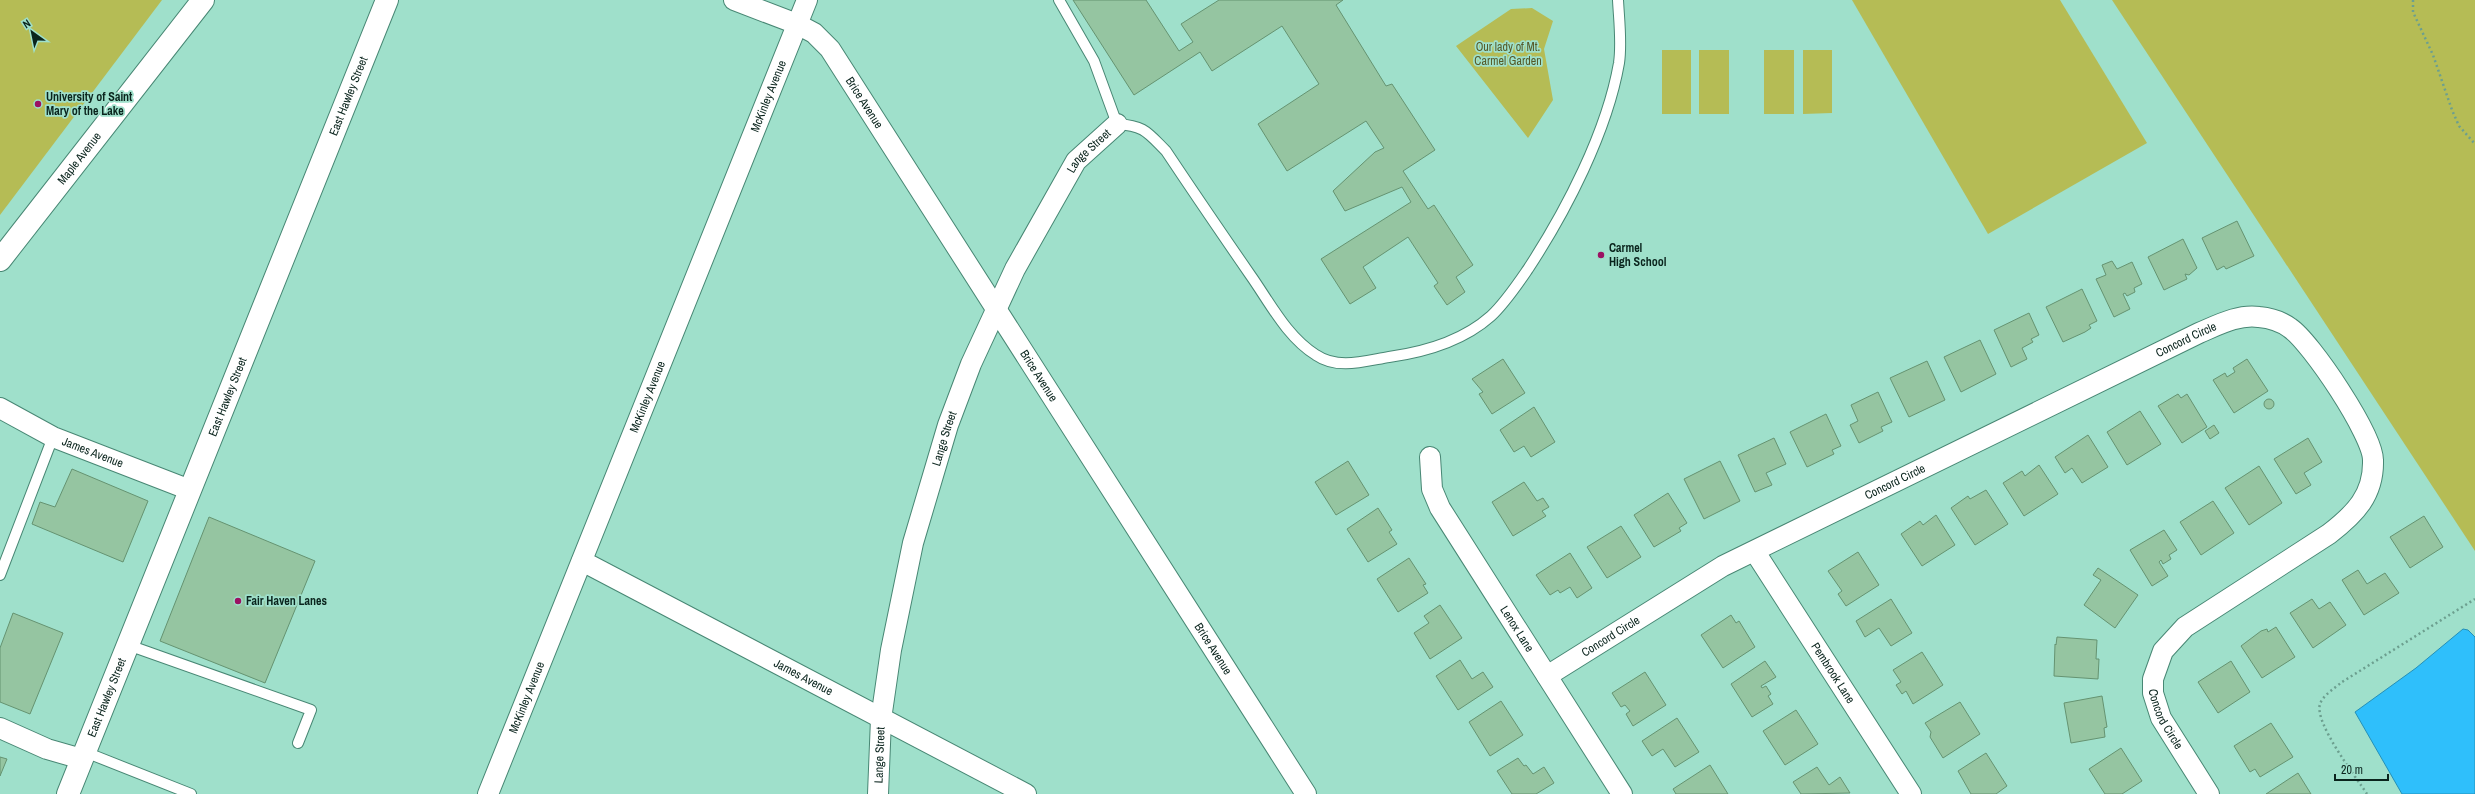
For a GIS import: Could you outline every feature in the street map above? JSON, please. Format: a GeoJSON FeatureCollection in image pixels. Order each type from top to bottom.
{"type":"FeatureCollection","features":[{"type":"Feature","properties":{"kind":"street","name":"Maple Avenue"},"geometry":{"type":"LineString","coordinates":[[0,260],[203,0]]}},
{"type":"Feature","properties":{"kind":"street","name":"East Hawley Street"},"geometry":{"type":"LineString","coordinates":[[68,794],[387,0]]}},
{"type":"Feature","properties":{"kind":"street","name":"Brice Avenue"},"geometry":{"type":"LineString","coordinates":[[734,0],[797,24],[814,33],[830,49],[1306,794]]}},
{"type":"Feature","properties":{"kind":"street","name":"McKinley Avenue"},"geometry":{"type":"LineString","coordinates":[[488,794],[807,0]]}},
{"type":"Feature","properties":{"kind":"street","name":"Lange Street"},"geometry":{"type":"LineString","coordinates":[[878,794],[881,719],[891,650],[913,543],[948,425],[971,364],[1015,269],[1076,161],[1117,124]]}},
{"type":"Feature","properties":{"kind":"street","name":"Concord Circle"},"geometry":{"type":"LineString","coordinates":[[1547,676],[1723,566],[1755,552],[2199,333],[2231,319],[2259,317],[2277,321],[2290,328],[2305,341],[2364,430],[2373,458],[2372,473],[2367,493],[2351,517],[2329,534],[2185,627],[2163,650],[2153,679],[2153,693],[2161,718],[2209,794]]}},
{"type":"Feature","properties":{"kind":"street","name":"James Avenue"},"geometry":{"type":"LineString","coordinates":[[0,408],[53,437],[190,490]]}},
{"type":"Feature","properties":{"kind":"street","name":"Lenox Lane"},"geometry":{"type":"LineString","coordinates":[[1430,457],[1432,489],[1440,508],[1622,794]]}},
{"type":"Feature","properties":{"kind":"street","name":"Pembrook Lane"},"geometry":{"type":"LineString","coordinates":[[1755,552],[1911,794]]}},
{"type":"Feature","properties":{"kind":"street","name":"James Avenue"},"geometry":{"type":"LineString","coordinates":[[582,561],[1026,794]]}},
{"type":"Feature","properties":{"kind":"street"},"geometry":{"type":"LineString","coordinates":[[0,728],[47,749],[84,756]]}},
{"type":"Feature","properties":{"kind":"lane"},"geometry":{"type":"LineString","coordinates":[[1059,0],[1094,60],[1117,124],[1136,126],[1150,134],[1166,151],[1287,328],[1316,356],[1336,364],[1416,353],[1471,330],[1492,316],[1516,286],[1555,227],[1576,185],[1611,100],[1619,61],[1618,0]]}},
{"type":"Feature","properties":{"kind":"lane"},"geometry":{"type":"LineString","coordinates":[[0,575],[53,437]]}},
{"type":"Feature","properties":{"kind":"lane"},"geometry":{"type":"LineString","coordinates":[[128,645],[311,710],[298,743]]}},
{"type":"Feature","properties":{"kind":"lane"},"geometry":{"type":"LineString","coordinates":[[84,756],[190,794]]}},
{"type":"Feature","properties":{"kind":"path"},"geometry":{"type":"LineString","coordinates":[[2413,0],[2413,12],[2434,55],[2452,110],[2459,126],[2475,144]]}},
{"type":"Feature","properties":{"kind":"path"},"geometry":{"type":"LineString","coordinates":[[2367,794],[2329,734],[2319,713],[2320,704],[2324,697],[2342,682],[2475,599]]}},
{"type":"Feature","properties":{"kind":"green space","name":"University of Saint Mary of the Lake"},"geometry":{"type":"Polygon","coordinates":[[[0,0],[162,0],[0,215],[0,0]]]}},
{"type":"Feature","properties":{"kind":"green space"},"geometry":{"type":"Polygon","coordinates":[[[1852,0],[2060,0],[2147,143],[1988,234],[1852,0]]]}},
{"type":"Feature","properties":{"kind":"green space"},"geometry":{"type":"Polygon","coordinates":[[[2112,0],[2475,0],[2475,551],[2112,0]]]}},
{"type":"Feature","properties":{"kind":"green space","name":"Our lady of Mt. Carmel Garden"},"geometry":{"type":"Polygon","coordinates":[[[1532,8],[1553,21],[1544,49],[1553,100],[1528,138],[1456,46],[1511,9],[1532,8]]]}},
{"type":"Feature","properties":{"kind":"green space"},"geometry":{"type":"Polygon","coordinates":[[[1662,50],[1691,50],[1691,114],[1662,114],[1662,50]]]}},
{"type":"Feature","properties":{"kind":"green space"},"geometry":{"type":"Polygon","coordinates":[[[1699,50],[1729,50],[1729,114],[1699,114],[1699,50]]]}},
{"type":"Feature","properties":{"kind":"green space"},"geometry":{"type":"Polygon","coordinates":[[[1764,50],[1794,50],[1794,114],[1764,114],[1764,50]]]}},
{"type":"Feature","properties":{"kind":"green space"},"geometry":{"type":"Polygon","coordinates":[[[1803,50],[1832,50],[1832,113],[1803,114],[1803,50]]]}},
{"type":"Feature","properties":{"kind":"water"},"geometry":{"type":"Polygon","coordinates":[[[2463,629],[2468,630],[2475,637],[2475,794],[2402,794],[2355,712],[2416,668],[2463,629]]]}},
{"type":"Feature","properties":{"kind":"building"},"geometry":{"type":"Polygon","coordinates":[[[1073,0],[1146,0],[1179,51],[1193,42],[1181,24],[1219,0],[1343,0],[1336,5],[1386,86],[1392,84],[1435,150],[1403,171],[1428,209],[1434,205],[1473,265],[1456,277],[1465,292],[1447,305],[1434,286],[1438,283],[1408,237],[1363,267],[1376,288],[1350,304],[1321,259],[1411,202],[1402,187],[1345,211],[1333,191],[1375,152],[1384,148],[1366,121],[1287,171],[1258,124],[1319,84],[1282,26],[1212,71],[1200,52],[1134,95],[1073,0]]]}},
{"type":"Feature","properties":{"kind":"building"},"geometry":{"type":"Polygon","coordinates":[[[2237,221],[2254,256],[2226,269],[2224,266],[2217,270],[2202,238],[2237,221]]]}},
{"type":"Feature","properties":{"kind":"building"},"geometry":{"type":"Polygon","coordinates":[[[2183,239],[2197,268],[2189,275],[2185,274],[2187,279],[2164,290],[2148,257],[2183,239]]]}},
{"type":"Feature","properties":{"kind":"building"},"geometry":{"type":"Polygon","coordinates":[[[2112,261],[2117,269],[2132,262],[2142,284],[2134,288],[2135,292],[2127,296],[2125,293],[2123,294],[2130,309],[2114,317],[2096,279],[2106,275],[2102,265],[2112,261]]]}},
{"type":"Feature","properties":{"kind":"building"},"geometry":{"type":"Polygon","coordinates":[[[2082,289],[2097,321],[2089,325],[2091,328],[2085,332],[2063,342],[2046,307],[2082,289]]]}},
{"type":"Feature","properties":{"kind":"building"},"geometry":{"type":"Polygon","coordinates":[[[2029,313],[2039,335],[2031,339],[2033,342],[2022,348],[2027,359],[2011,367],[1994,330],[2029,313]]]}},
{"type":"Feature","properties":{"kind":"building"},"geometry":{"type":"Polygon","coordinates":[[[1980,340],[1996,374],[1961,392],[1944,357],[1980,340]]]}},
{"type":"Feature","properties":{"kind":"building"},"geometry":{"type":"Polygon","coordinates":[[[1503,359],[1525,393],[1492,414],[1479,394],[1483,392],[1472,379],[1503,359]]]}},
{"type":"Feature","properties":{"kind":"building"},"geometry":{"type":"Polygon","coordinates":[[[2247,359],[2268,391],[2234,413],[2213,380],[2225,373],[2227,377],[2235,372],[2233,368],[2247,359]]]}},
{"type":"Feature","properties":{"kind":"building"},"geometry":{"type":"Polygon","coordinates":[[[1927,361],[1945,400],[1909,417],[1890,378],[1927,361]]]}},
{"type":"Feature","properties":{"kind":"building"},"geometry":{"type":"Polygon","coordinates":[[[1878,392],[1892,422],[1881,427],[1883,431],[1859,443],[1850,425],[1858,421],[1851,405],[1878,392]]]}},
{"type":"Feature","properties":{"kind":"building"},"geometry":{"type":"Polygon","coordinates":[[[2178,394],[2181,398],[2187,394],[2207,427],[2182,443],[2158,406],[2178,394]]]}},
{"type":"Feature","properties":{"kind":"building"},"geometry":{"type":"Polygon","coordinates":[[[2267,399],[2271,399],[2273,400],[2273,408],[2267,409],[2264,406],[2264,402],[2267,399]]]}},
{"type":"Feature","properties":{"kind":"building"},"geometry":{"type":"Polygon","coordinates":[[[1534,407],[1555,442],[1531,457],[1524,446],[1514,452],[1500,430],[1534,407]]]}},
{"type":"Feature","properties":{"kind":"building"},"geometry":{"type":"Polygon","coordinates":[[[2140,411],[2161,444],[2127,465],[2107,432],[2140,411]]]}},
{"type":"Feature","properties":{"kind":"building"},"geometry":{"type":"Polygon","coordinates":[[[1826,414],[1841,446],[1832,450],[1834,454],[1807,467],[1790,432],[1826,414]]]}},
{"type":"Feature","properties":{"kind":"building"},"geometry":{"type":"Polygon","coordinates":[[[2214,425],[2219,433],[2210,439],[2205,431],[2214,425]]]}},
{"type":"Feature","properties":{"kind":"building"},"geometry":{"type":"Polygon","coordinates":[[[2088,435],[2108,467],[2082,483],[2072,468],[2065,473],[2055,457],[2088,435]]]}},
{"type":"Feature","properties":{"kind":"building"},"geometry":{"type":"Polygon","coordinates":[[[1774,438],[1786,464],[1766,473],[1772,485],[1755,492],[1738,455],[1774,438]]]}},
{"type":"Feature","properties":{"kind":"building"},"geometry":{"type":"Polygon","coordinates":[[[2308,438],[2322,462],[2304,473],[2311,485],[2296,494],[2274,459],[2308,438]]]}},
{"type":"Feature","properties":{"kind":"building"},"geometry":{"type":"Polygon","coordinates":[[[1348,461],[1369,495],[1336,515],[1315,482],[1348,461]]]}},
{"type":"Feature","properties":{"kind":"building"},"geometry":{"type":"Polygon","coordinates":[[[1720,461],[1740,501],[1704,519],[1684,479],[1720,461]]]}},
{"type":"Feature","properties":{"kind":"building"},"geometry":{"type":"Polygon","coordinates":[[[2039,465],[2058,494],[2024,516],[2003,483],[2022,471],[2025,476],[2039,465]]]}},
{"type":"Feature","properties":{"kind":"building"},"geometry":{"type":"Polygon","coordinates":[[[2259,466],[2282,503],[2249,525],[2225,488],[2259,466]]]}},
{"type":"Feature","properties":{"kind":"building"},"geometry":{"type":"Polygon","coordinates":[[[72,469],[148,501],[123,562],[32,524],[40,502],[55,507],[72,469]]]}},
{"type":"Feature","properties":{"kind":"building"},"geometry":{"type":"Polygon","coordinates":[[[1524,482],[1537,501],[1543,498],[1549,507],[1542,511],[1546,516],[1513,536],[1492,502],[1524,482]]]}},
{"type":"Feature","properties":{"kind":"building"},"geometry":{"type":"Polygon","coordinates":[[[1986,490],[2008,524],[1975,545],[1951,508],[1968,496],[1970,499],[1986,490]]]}},
{"type":"Feature","properties":{"kind":"building"},"geometry":{"type":"Polygon","coordinates":[[[1668,493],[1687,523],[1679,528],[1681,531],[1654,547],[1634,515],[1668,493]]]}},
{"type":"Feature","properties":{"kind":"building"},"geometry":{"type":"Polygon","coordinates":[[[2213,501],[2234,533],[2201,555],[2180,522],[2213,501]]]}},
{"type":"Feature","properties":{"kind":"building"},"geometry":{"type":"Polygon","coordinates":[[[1378,508],[1392,530],[1389,532],[1397,544],[1368,562],[1347,529],[1378,508]]]}},
{"type":"Feature","properties":{"kind":"building"},"geometry":{"type":"Polygon","coordinates":[[[1936,515],[1955,545],[1922,566],[1901,534],[1920,521],[1923,525],[1936,515]]]}},
{"type":"Feature","properties":{"kind":"building"},"geometry":{"type":"Polygon","coordinates":[[[2424,516],[2443,547],[2410,568],[2390,537],[2424,516]]]}},
{"type":"Feature","properties":{"kind":"building","name":"Fair Haven Lanes"},"geometry":{"type":"Polygon","coordinates":[[[209,517],[315,561],[265,683],[160,641],[209,517]]]}},
{"type":"Feature","properties":{"kind":"building"},"geometry":{"type":"Polygon","coordinates":[[[1621,526],[1641,557],[1607,578],[1587,547],[1621,526]]]}},
{"type":"Feature","properties":{"kind":"building"},"geometry":{"type":"Polygon","coordinates":[[[2164,530],[2177,550],[2169,555],[2171,559],[2163,564],[2161,560],[2159,562],[2168,576],[2152,586],[2130,550],[2164,530]]]}},
{"type":"Feature","properties":{"kind":"building"},"geometry":{"type":"Polygon","coordinates":[[[1858,552],[1879,585],[1846,606],[1838,594],[1842,591],[1828,571],[1858,552]]]}},
{"type":"Feature","properties":{"kind":"building"},"geometry":{"type":"Polygon","coordinates":[[[1570,553],[1592,588],[1577,598],[1570,587],[1560,593],[1558,590],[1550,595],[1536,575],[1570,553]]]}},
{"type":"Feature","properties":{"kind":"building"},"geometry":{"type":"Polygon","coordinates":[[[1409,558],[1426,584],[1423,585],[1428,593],[1398,612],[1377,579],[1409,558]]]}},
{"type":"Feature","properties":{"kind":"building"},"geometry":{"type":"Polygon","coordinates":[[[2098,568],[2138,595],[2115,628],[2084,605],[2101,580],[2093,575],[2098,568]]]}},
{"type":"Feature","properties":{"kind":"building"},"geometry":{"type":"Polygon","coordinates":[[[2358,570],[2367,584],[2385,573],[2399,593],[2364,615],[2342,580],[2358,570]]]}},
{"type":"Feature","properties":{"kind":"building"},"geometry":{"type":"Polygon","coordinates":[[[1891,599],[1912,633],[1891,646],[1879,628],[1865,637],[1856,621],[1891,599]]]}},
{"type":"Feature","properties":{"kind":"building"},"geometry":{"type":"Polygon","coordinates":[[[2312,599],[2319,609],[2330,602],[2346,625],[2313,648],[2290,613],[2312,599]]]}},
{"type":"Feature","properties":{"kind":"building"},"geometry":{"type":"Polygon","coordinates":[[[1440,605],[1462,638],[1430,659],[1414,633],[1429,623],[1424,616],[1440,605]]]}},
{"type":"Feature","properties":{"kind":"building"},"geometry":{"type":"Polygon","coordinates":[[[13,613],[63,633],[30,714],[0,702],[0,648],[13,613]]]}},
{"type":"Feature","properties":{"kind":"building"},"geometry":{"type":"Polygon","coordinates":[[[1731,615],[1736,623],[1739,621],[1755,647],[1723,668],[1701,635],[1731,615]]]}},
{"type":"Feature","properties":{"kind":"building"},"geometry":{"type":"Polygon","coordinates":[[[2276,627],[2295,657],[2262,678],[2241,646],[2261,631],[2267,629],[2268,632],[2276,627]]]}},
{"type":"Feature","properties":{"kind":"building"},"geometry":{"type":"Polygon","coordinates":[[[2057,637],[2097,640],[2096,659],[2099,659],[2098,679],[2054,676],[2055,644],[2056,645],[2057,637]]]}},
{"type":"Feature","properties":{"kind":"building"},"geometry":{"type":"Polygon","coordinates":[[[1922,652],[1943,685],[1913,704],[1906,691],[1902,694],[1896,685],[1901,682],[1893,670],[1922,652]]]}},
{"type":"Feature","properties":{"kind":"building"},"geometry":{"type":"Polygon","coordinates":[[[1460,660],[1472,679],[1483,672],[1493,687],[1458,710],[1436,676],[1460,660]]]}},
{"type":"Feature","properties":{"kind":"building"},"geometry":{"type":"Polygon","coordinates":[[[1765,661],[1776,677],[1761,686],[1762,688],[1766,686],[1771,694],[1768,696],[1773,704],[1752,717],[1731,684],[1765,661]]]}},
{"type":"Feature","properties":{"kind":"building"},"geometry":{"type":"Polygon","coordinates":[[[2231,661],[2250,692],[2218,713],[2198,682],[2231,661]]]}},
{"type":"Feature","properties":{"kind":"building"},"geometry":{"type":"Polygon","coordinates":[[[1645,672],[1666,705],[1633,726],[1626,714],[1630,711],[1625,705],[1621,707],[1612,693],[1645,672]]]}},
{"type":"Feature","properties":{"kind":"building"},"geometry":{"type":"Polygon","coordinates":[[[2102,696],[2107,727],[2104,728],[2105,737],[2071,743],[2064,703],[2102,696]]]}},
{"type":"Feature","properties":{"kind":"building"},"geometry":{"type":"Polygon","coordinates":[[[1501,701],[1523,735],[1490,756],[1469,722],[1501,701]]]}},
{"type":"Feature","properties":{"kind":"building"},"geometry":{"type":"Polygon","coordinates":[[[1960,702],[1980,734],[1943,758],[1930,737],[1931,732],[1925,723],[1960,702]]]}},
{"type":"Feature","properties":{"kind":"building"},"geometry":{"type":"Polygon","coordinates":[[[1796,710],[1818,744],[1785,765],[1763,731],[1796,710]]]}},
{"type":"Feature","properties":{"kind":"building"},"geometry":{"type":"Polygon","coordinates":[[[1677,718],[1699,752],[1675,767],[1663,749],[1652,756],[1642,741],[1677,718]]]}},
{"type":"Feature","properties":{"kind":"building"},"geometry":{"type":"Polygon","coordinates":[[[2271,723],[2293,757],[2260,777],[2255,769],[2250,772],[2234,746],[2271,723]]]}},
{"type":"Feature","properties":{"kind":"building"},"geometry":{"type":"Polygon","coordinates":[[[2121,748],[2142,781],[2122,794],[2105,794],[2089,769],[2121,748]]]}},
{"type":"Feature","properties":{"kind":"building"},"geometry":{"type":"Polygon","coordinates":[[[1986,753],[2007,786],[1996,794],[1971,794],[1958,771],[1986,753]]]}},
{"type":"Feature","properties":{"kind":"building"},"geometry":{"type":"Polygon","coordinates":[[[0,757],[7,759],[0,776],[0,757]]]}},
{"type":"Feature","properties":{"kind":"building"},"geometry":{"type":"Polygon","coordinates":[[[1518,758],[1533,774],[1544,767],[1554,783],[1536,794],[1512,794],[1497,771],[1518,758]]]}},
{"type":"Feature","properties":{"kind":"building"},"geometry":{"type":"Polygon","coordinates":[[[1710,765],[1728,794],[1676,794],[1673,789],[1710,765]]]}},
{"type":"Feature","properties":{"kind":"building"},"geometry":{"type":"Polygon","coordinates":[[[1817,767],[1829,785],[1840,777],[1850,793],[1801,794],[1793,782],[1817,767]]]}},
{"type":"Feature","properties":{"kind":"building"},"geometry":{"type":"Polygon","coordinates":[[[2298,773],[2311,794],[2266,794],[2298,773]]]}},
{"type":"Feature","properties":{"kind":"place","name":"University of Saint Mary of the Lake"},"geometry":{"type":"Point","coordinates":[38,104]}},
{"type":"Feature","properties":{"kind":"place","name":"Carmel High School"},"geometry":{"type":"Point","coordinates":[1601,255]}},
{"type":"Feature","properties":{"kind":"place","name":"Fair Haven Lanes"},"geometry":{"type":"Point","coordinates":[238,601]}}]}
